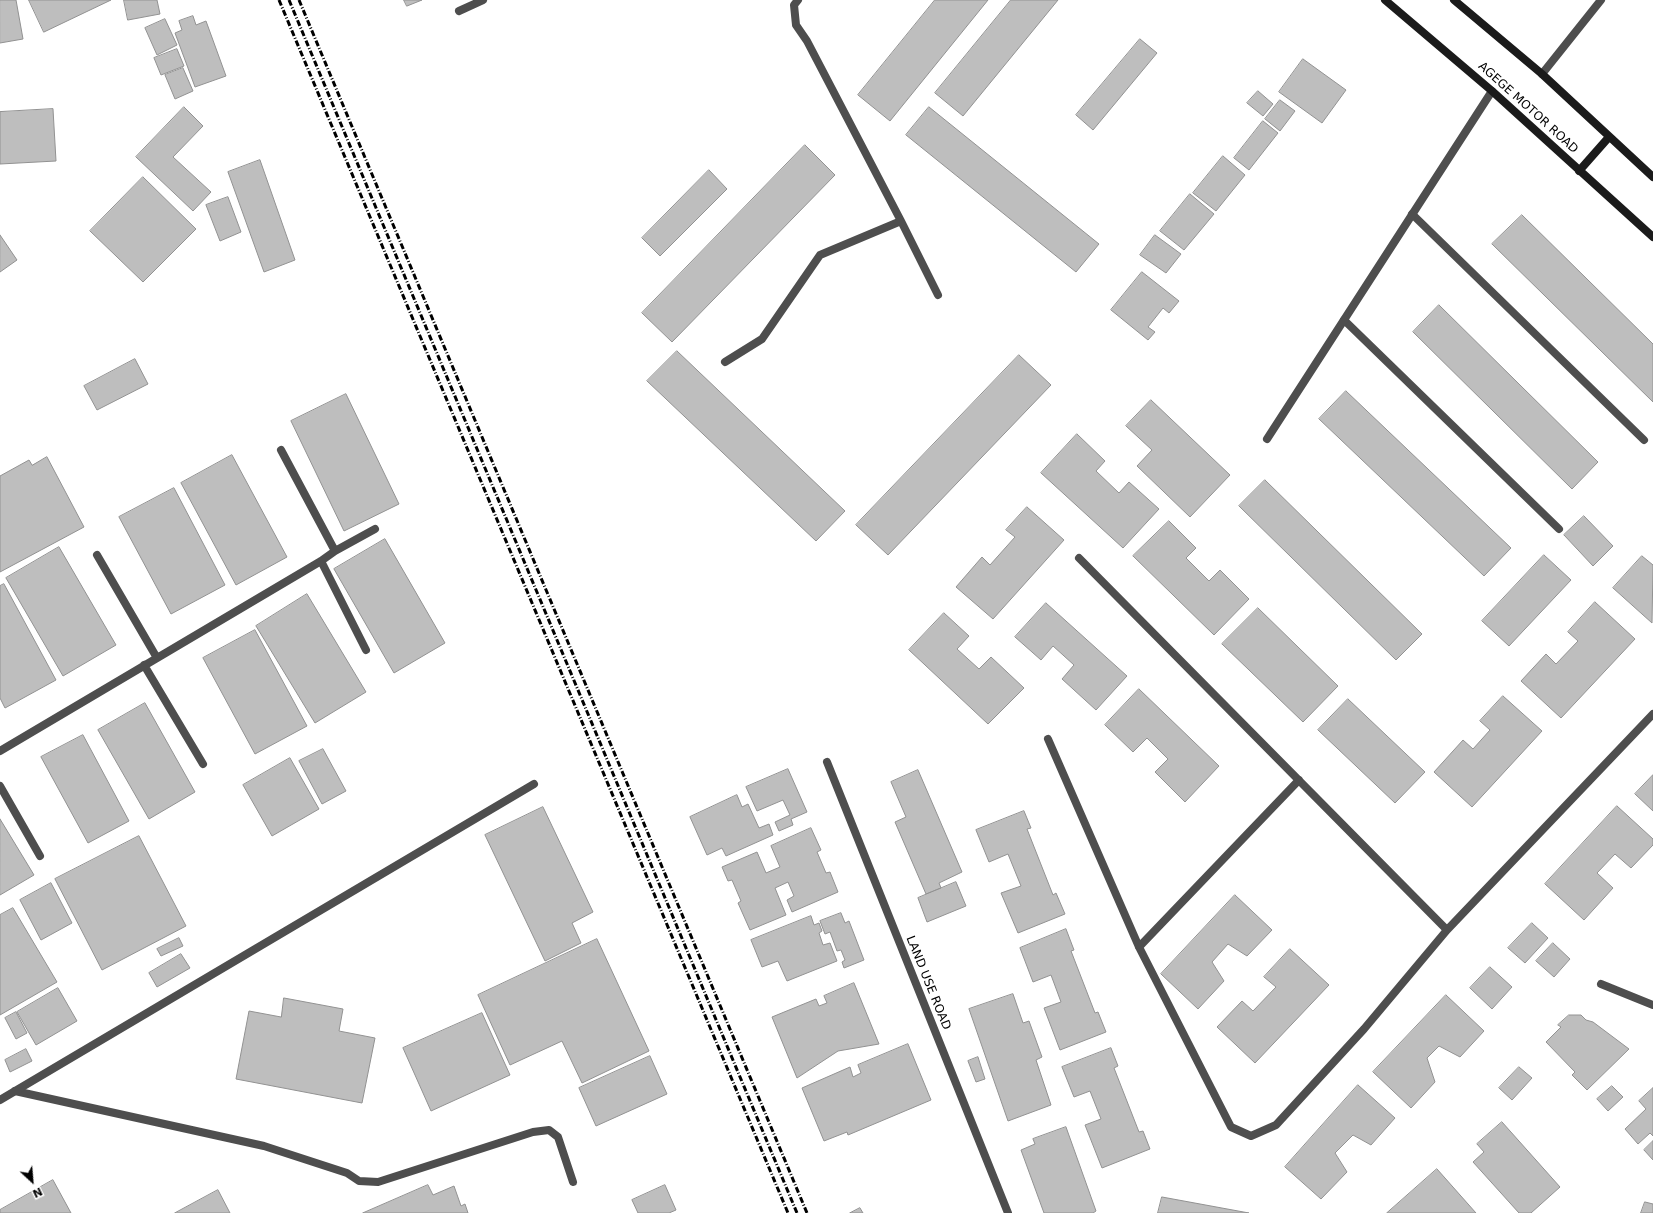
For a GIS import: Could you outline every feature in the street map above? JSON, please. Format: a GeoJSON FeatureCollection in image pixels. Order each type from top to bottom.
{"type":"FeatureCollection","features":[{"type":"Feature","properties":{"kind":"main road","name":"AGEGE MOTOR ROAD"},"geometry":{"type":"LineString","coordinates":[[1385,0],[1492,91],[1653,237]]}},
{"type":"Feature","properties":{"kind":"main road"},"geometry":{"type":"LineString","coordinates":[[1454,0],[1542,74],[1653,177]]}},
{"type":"Feature","properties":{"kind":"main road"},"geometry":{"type":"LineString","coordinates":[[1579,171],[1609,137]]}},
{"type":"Feature","properties":{"kind":"street"},"geometry":{"type":"LineString","coordinates":[[459,11],[483,0]]}},
{"type":"Feature","properties":{"kind":"street"},"geometry":{"type":"LineString","coordinates":[[798,0],[794,5],[796,25],[808,41],[901,220],[938,295]]}},
{"type":"Feature","properties":{"kind":"street"},"geometry":{"type":"LineString","coordinates":[[1542,74],[1601,0]]}},
{"type":"Feature","properties":{"kind":"street"},"geometry":{"type":"LineString","coordinates":[[1267,439],[1492,91]]}},
{"type":"Feature","properties":{"kind":"street"},"geometry":{"type":"LineString","coordinates":[[1412,214],[1644,440]]}},
{"type":"Feature","properties":{"kind":"street"},"geometry":{"type":"LineString","coordinates":[[725,362],[762,339],[820,255],[901,220]]}},
{"type":"Feature","properties":{"kind":"street"},"geometry":{"type":"LineString","coordinates":[[1344,320],[1559,529]]}},
{"type":"Feature","properties":{"kind":"street"},"geometry":{"type":"LineString","coordinates":[[280,450],[335,551]]}},
{"type":"Feature","properties":{"kind":"street"},"geometry":{"type":"LineString","coordinates":[[0,751],[321,561],[335,551],[375,529]]}},
{"type":"Feature","properties":{"kind":"street"},"geometry":{"type":"LineString","coordinates":[[97,555],[157,658]]}},
{"type":"Feature","properties":{"kind":"street"},"geometry":{"type":"LineString","coordinates":[[1079,558],[1447,930]]}},
{"type":"Feature","properties":{"kind":"street"},"geometry":{"type":"LineString","coordinates":[[321,561],[366,650]]}},
{"type":"Feature","properties":{"kind":"street"},"geometry":{"type":"LineString","coordinates":[[144,665],[203,764]]}},
{"type":"Feature","properties":{"kind":"street"},"geometry":{"type":"LineString","coordinates":[[1048,738],[1139,947],[1230,1127],[1251,1136],[1276,1125],[1364,1029],[1447,930],[1653,714]]}},
{"type":"Feature","properties":{"kind":"street","name":"LAND USE ROAD"},"geometry":{"type":"LineString","coordinates":[[827,762],[1008,1213]]}},
{"type":"Feature","properties":{"kind":"street"},"geometry":{"type":"LineString","coordinates":[[1139,947],[1299,780]]}},
{"type":"Feature","properties":{"kind":"street"},"geometry":{"type":"LineString","coordinates":[[0,1100],[534,784]]}},
{"type":"Feature","properties":{"kind":"street"},"geometry":{"type":"LineString","coordinates":[[0,786],[40,856]]}},
{"type":"Feature","properties":{"kind":"street"},"geometry":{"type":"LineString","coordinates":[[1601,984],[1653,1006]]}},
{"type":"Feature","properties":{"kind":"street"},"geometry":{"type":"LineString","coordinates":[[15,1091],[264,1146],[347,1173],[359,1181],[378,1182],[533,1132],[549,1130],[558,1137],[573,1182]]}},
{"type":"Feature","properties":{"kind":"building"},"geometry":{"type":"Polygon","coordinates":[[[0,0],[16,0],[23,39],[0,43],[0,0]]]}},
{"type":"Feature","properties":{"kind":"building"},"geometry":{"type":"Polygon","coordinates":[[[29,0],[111,0],[44,32],[29,0]]]}},
{"type":"Feature","properties":{"kind":"building"},"geometry":{"type":"Polygon","coordinates":[[[124,0],[157,0],[160,14],[128,20],[124,0]]]}},
{"type":"Feature","properties":{"kind":"building"},"geometry":{"type":"Polygon","coordinates":[[[404,0],[422,0],[407,6],[404,0]]]}},
{"type":"Feature","properties":{"kind":"building"},"geometry":{"type":"Polygon","coordinates":[[[935,0],[988,0],[890,121],[858,95],[935,0]]]}},
{"type":"Feature","properties":{"kind":"building"},"geometry":{"type":"Polygon","coordinates":[[[1011,0],[1058,0],[963,116],[935,93],[1011,0]]]}},
{"type":"Feature","properties":{"kind":"building"},"geometry":{"type":"Polygon","coordinates":[[[193,16],[196,25],[206,21],[226,76],[195,87],[175,33],[182,30],[179,21],[193,16]]]}},
{"type":"Feature","properties":{"kind":"building"},"geometry":{"type":"Polygon","coordinates":[[[165,19],[177,45],[157,55],[145,28],[165,19]]]}},
{"type":"Feature","properties":{"kind":"building"},"geometry":{"type":"Polygon","coordinates":[[[1140,39],[1157,53],[1093,130],[1076,115],[1140,39]]]}},
{"type":"Feature","properties":{"kind":"building"},"geometry":{"type":"Polygon","coordinates":[[[177,49],[184,66],[161,75],[154,58],[177,49]]]}},
{"type":"Feature","properties":{"kind":"building"},"geometry":{"type":"Polygon","coordinates":[[[1303,59],[1346,90],[1322,123],[1279,92],[1303,59]]]}},
{"type":"Feature","properties":{"kind":"building"},"geometry":{"type":"Polygon","coordinates":[[[183,68],[193,91],[175,99],[165,75],[183,68]]]}},
{"type":"Feature","properties":{"kind":"building"},"geometry":{"type":"Polygon","coordinates":[[[1258,91],[1273,104],[1263,116],[1247,103],[1258,91]]]}},
{"type":"Feature","properties":{"kind":"building"},"geometry":{"type":"Polygon","coordinates":[[[1280,100],[1295,111],[1280,131],[1265,119],[1280,100]]]}},
{"type":"Feature","properties":{"kind":"building"},"geometry":{"type":"Polygon","coordinates":[[[184,107],[203,126],[173,157],[211,192],[193,211],[136,157],[184,107]]]}},
{"type":"Feature","properties":{"kind":"building"},"geometry":{"type":"Polygon","coordinates":[[[929,107],[1099,244],[1076,272],[906,135],[929,107]]]}},
{"type":"Feature","properties":{"kind":"building"},"geometry":{"type":"Polygon","coordinates":[[[53,109],[56,161],[0,164],[0,112],[53,109]]]}},
{"type":"Feature","properties":{"kind":"building"},"geometry":{"type":"Polygon","coordinates":[[[1263,121],[1278,133],[1249,170],[1234,158],[1263,121]]]}},
{"type":"Feature","properties":{"kind":"building"},"geometry":{"type":"Polygon","coordinates":[[[805,145],[835,175],[672,342],[642,313],[805,145]]]}},
{"type":"Feature","properties":{"kind":"building"},"geometry":{"type":"Polygon","coordinates":[[[1223,156],[1245,175],[1216,211],[1193,193],[1223,156]]]}},
{"type":"Feature","properties":{"kind":"building"},"geometry":{"type":"Polygon","coordinates":[[[260,160],[295,260],[264,272],[228,172],[260,160]]]}},
{"type":"Feature","properties":{"kind":"building"},"geometry":{"type":"Polygon","coordinates":[[[709,170],[727,189],[660,256],[642,238],[709,170]]]}},
{"type":"Feature","properties":{"kind":"building"},"geometry":{"type":"Polygon","coordinates":[[[143,177],[196,229],[143,282],[90,231],[143,177]]]}},
{"type":"Feature","properties":{"kind":"building"},"geometry":{"type":"Polygon","coordinates":[[[1190,194],[1214,214],[1184,250],[1160,231],[1190,194]]]}},
{"type":"Feature","properties":{"kind":"building"},"geometry":{"type":"Polygon","coordinates":[[[228,197],[241,232],[220,241],[206,205],[228,197]]]}},
{"type":"Feature","properties":{"kind":"building"},"geometry":{"type":"Polygon","coordinates":[[[1522,215],[1653,344],[1653,402],[1492,244],[1522,215]]]}},
{"type":"Feature","properties":{"kind":"building"},"geometry":{"type":"Polygon","coordinates":[[[0,235],[17,260],[0,272],[0,235]]]}},
{"type":"Feature","properties":{"kind":"building"},"geometry":{"type":"Polygon","coordinates":[[[1155,235],[1181,254],[1166,273],[1140,255],[1155,235]]]}},
{"type":"Feature","properties":{"kind":"building"},"geometry":{"type":"Polygon","coordinates":[[[1142,272],[1179,301],[1169,313],[1163,308],[1148,327],[1155,332],[1148,340],[1111,310],[1142,272]]]}},
{"type":"Feature","properties":{"kind":"building"},"geometry":{"type":"Polygon","coordinates":[[[1439,305],[1598,462],[1572,489],[1413,332],[1439,305]]]}},
{"type":"Feature","properties":{"kind":"building"},"geometry":{"type":"Polygon","coordinates":[[[677,351],[845,511],[816,541],[647,381],[677,351]]]}},
{"type":"Feature","properties":{"kind":"building"},"geometry":{"type":"Polygon","coordinates":[[[1019,355],[1051,385],[888,555],[856,525],[1019,355]]]}},
{"type":"Feature","properties":{"kind":"building"},"geometry":{"type":"Polygon","coordinates":[[[135,359],[148,384],[97,410],[84,386],[135,359]]]}},
{"type":"Feature","properties":{"kind":"building"},"geometry":{"type":"Polygon","coordinates":[[[1346,391],[1511,548],[1484,576],[1319,419],[1346,391]]]}},
{"type":"Feature","properties":{"kind":"building"},"geometry":{"type":"Polygon","coordinates":[[[346,394],[399,504],[344,531],[291,421],[346,394]]]}},
{"type":"Feature","properties":{"kind":"building"},"geometry":{"type":"Polygon","coordinates":[[[1151,400],[1230,475],[1190,517],[1137,466],[1152,450],[1126,426],[1151,400]]]}},
{"type":"Feature","properties":{"kind":"building"},"geometry":{"type":"Polygon","coordinates":[[[1077,434],[1105,461],[1096,471],[1119,493],[1129,482],[1159,509],[1123,548],[1041,473],[1077,434]]]}},
{"type":"Feature","properties":{"kind":"building"},"geometry":{"type":"Polygon","coordinates":[[[232,455],[287,557],[236,585],[181,483],[232,455]]]}},
{"type":"Feature","properties":{"kind":"building"},"geometry":{"type":"Polygon","coordinates":[[[47,457],[84,527],[0,572],[0,476],[29,460],[32,465],[47,457]]]}},
{"type":"Feature","properties":{"kind":"building"},"geometry":{"type":"Polygon","coordinates":[[[1265,480],[1422,634],[1396,660],[1239,506],[1265,480]]]}},
{"type":"Feature","properties":{"kind":"building"},"geometry":{"type":"Polygon","coordinates":[[[174,488],[225,585],[171,614],[119,517],[174,488]]]}},
{"type":"Feature","properties":{"kind":"building"},"geometry":{"type":"Polygon","coordinates":[[[1027,507],[1064,540],[993,619],[956,587],[982,557],[990,565],[1015,537],[1006,530],[1027,507]]]}},
{"type":"Feature","properties":{"kind":"building"},"geometry":{"type":"Polygon","coordinates":[[[1584,516],[1613,546],[1593,566],[1564,535],[1584,516]]]}},
{"type":"Feature","properties":{"kind":"building"},"geometry":{"type":"Polygon","coordinates":[[[1169,521],[1196,548],[1186,558],[1209,581],[1220,570],[1249,599],[1214,635],[1133,556],[1169,521]]]}},
{"type":"Feature","properties":{"kind":"building"},"geometry":{"type":"Polygon","coordinates":[[[385,539],[445,643],[394,673],[334,569],[385,539]]]}},
{"type":"Feature","properties":{"kind":"building"},"geometry":{"type":"Polygon","coordinates":[[[59,547],[116,645],[63,676],[6,578],[59,547]]]}},
{"type":"Feature","properties":{"kind":"building"},"geometry":{"type":"Polygon","coordinates":[[[1544,555],[1571,580],[1509,646],[1482,621],[1544,555]]]}},
{"type":"Feature","properties":{"kind":"building"},"geometry":{"type":"Polygon","coordinates":[[[1642,556],[1653,565],[1652,623],[1613,588],[1642,556]]]}},
{"type":"Feature","properties":{"kind":"building"},"geometry":{"type":"Polygon","coordinates":[[[4,584],[56,680],[5,708],[0,698],[0,586],[4,584]]]}},
{"type":"Feature","properties":{"kind":"building"},"geometry":{"type":"Polygon","coordinates":[[[307,594],[366,692],[315,723],[256,626],[307,594]]]}},
{"type":"Feature","properties":{"kind":"building"},"geometry":{"type":"Polygon","coordinates":[[[1595,602],[1635,639],[1561,718],[1521,681],[1546,654],[1556,664],[1578,641],[1568,632],[1595,602]]]}},
{"type":"Feature","properties":{"kind":"building"},"geometry":{"type":"Polygon","coordinates":[[[1046,603],[1127,676],[1096,710],[1062,679],[1074,665],[1053,646],[1041,660],[1015,637],[1046,603]]]}},
{"type":"Feature","properties":{"kind":"building"},"geometry":{"type":"Polygon","coordinates":[[[1258,608],[1338,686],[1303,722],[1222,644],[1258,608]]]}},
{"type":"Feature","properties":{"kind":"building"},"geometry":{"type":"Polygon","coordinates":[[[944,613],[969,636],[957,649],[979,669],[991,657],[1024,688],[988,724],[909,650],[944,613]]]}},
{"type":"Feature","properties":{"kind":"building"},"geometry":{"type":"Polygon","coordinates":[[[255,630],[307,726],[255,754],[203,658],[255,630]]]}},
{"type":"Feature","properties":{"kind":"building"},"geometry":{"type":"Polygon","coordinates":[[[1139,689],[1219,766],[1185,802],[1155,772],[1168,759],[1147,738],[1133,752],[1105,725],[1139,689]]]}},
{"type":"Feature","properties":{"kind":"building"},"geometry":{"type":"Polygon","coordinates":[[[1503,696],[1542,731],[1472,807],[1434,772],[1463,740],[1473,749],[1490,730],[1480,721],[1503,696]]]}},
{"type":"Feature","properties":{"kind":"building"},"geometry":{"type":"Polygon","coordinates":[[[1348,699],[1425,772],[1395,803],[1318,730],[1348,699]]]}},
{"type":"Feature","properties":{"kind":"building"},"geometry":{"type":"Polygon","coordinates":[[[145,703],[195,792],[149,819],[98,730],[145,703]]]}},
{"type":"Feature","properties":{"kind":"building"},"geometry":{"type":"Polygon","coordinates":[[[83,735],[129,821],[88,843],[41,757],[83,735]]]}},
{"type":"Feature","properties":{"kind":"building"},"geometry":{"type":"Polygon","coordinates":[[[323,749],[346,791],[322,804],[299,761],[323,749]]]}},
{"type":"Feature","properties":{"kind":"building"},"geometry":{"type":"Polygon","coordinates":[[[290,758],[319,809],[272,836],[243,785],[290,758]]]}},
{"type":"Feature","properties":{"kind":"building"},"geometry":{"type":"Polygon","coordinates":[[[788,769],[807,812],[791,819],[793,825],[779,831],[775,822],[790,815],[783,800],[757,811],[746,787],[788,769]]]}},
{"type":"Feature","properties":{"kind":"building"},"geometry":{"type":"Polygon","coordinates":[[[918,770],[962,872],[939,883],[941,888],[926,894],[895,822],[906,817],[891,782],[918,770]]]}},
{"type":"Feature","properties":{"kind":"building"},"geometry":{"type":"Polygon","coordinates":[[[1653,775],[1653,811],[1635,794],[1653,775]]]}},
{"type":"Feature","properties":{"kind":"building"},"geometry":{"type":"Polygon","coordinates":[[[737,795],[742,807],[748,804],[759,828],[769,824],[773,835],[726,856],[722,848],[707,855],[690,817],[737,795]]]}},
{"type":"Feature","properties":{"kind":"building"},"geometry":{"type":"Polygon","coordinates":[[[1617,806],[1653,839],[1653,845],[1631,868],[1615,854],[1597,873],[1613,888],[1584,920],[1545,884],[1617,806]]]}},
{"type":"Feature","properties":{"kind":"building"},"geometry":{"type":"Polygon","coordinates":[[[543,807],[593,912],[572,923],[581,943],[545,961],[485,835],[543,807]]]}},
{"type":"Feature","properties":{"kind":"building"},"geometry":{"type":"Polygon","coordinates":[[[1024,811],[1031,828],[1027,829],[1053,895],[1056,893],[1065,914],[1018,933],[1001,893],[1021,886],[1008,854],[989,862],[976,830],[1024,811]]]}},
{"type":"Feature","properties":{"kind":"building"},"geometry":{"type":"Polygon","coordinates":[[[0,819],[34,875],[0,895],[0,819]]]}},
{"type":"Feature","properties":{"kind":"building"},"geometry":{"type":"Polygon","coordinates":[[[811,828],[821,850],[817,852],[826,873],[830,872],[838,892],[792,912],[787,900],[794,896],[788,882],[775,888],[786,915],[750,930],[738,903],[741,901],[732,880],[728,881],[722,867],[757,852],[766,873],[780,867],[771,846],[811,828]]]}},
{"type":"Feature","properties":{"kind":"building"},"geometry":{"type":"Polygon","coordinates":[[[139,836],[186,926],[102,970],[55,879],[139,836]]]}},
{"type":"Feature","properties":{"kind":"building"},"geometry":{"type":"Polygon","coordinates":[[[956,882],[966,906],[927,922],[918,898],[956,882]]]}},
{"type":"Feature","properties":{"kind":"building"},"geometry":{"type":"Polygon","coordinates":[[[51,883],[72,923],[41,940],[20,900],[51,883]]]}},
{"type":"Feature","properties":{"kind":"building"},"geometry":{"type":"Polygon","coordinates":[[[1235,895],[1272,930],[1247,956],[1228,944],[1212,962],[1224,981],[1198,1009],[1161,974],[1235,895]]]}},
{"type":"Feature","properties":{"kind":"building"},"geometry":{"type":"Polygon","coordinates":[[[13,908],[57,982],[0,1015],[0,915],[13,908]]]}},
{"type":"Feature","properties":{"kind":"building"},"geometry":{"type":"Polygon","coordinates":[[[841,913],[845,923],[849,921],[864,960],[844,968],[842,962],[845,960],[841,950],[837,951],[830,932],[825,934],[820,921],[841,913]]]}},
{"type":"Feature","properties":{"kind":"building"},"geometry":{"type":"Polygon","coordinates":[[[811,916],[814,925],[819,923],[822,931],[819,933],[823,945],[830,943],[837,961],[787,981],[778,961],[762,967],[751,940],[811,916]]]}},
{"type":"Feature","properties":{"kind":"building"},"geometry":{"type":"Polygon","coordinates":[[[1532,923],[1548,938],[1525,963],[1508,948],[1532,923]]]}},
{"type":"Feature","properties":{"kind":"building"},"geometry":{"type":"Polygon","coordinates":[[[1066,929],[1074,950],[1071,951],[1095,1013],[1098,1012],[1106,1032],[1060,1050],[1044,1008],[1061,1002],[1051,975],[1033,982],[1020,948],[1066,929]]]}},
{"type":"Feature","properties":{"kind":"building"},"geometry":{"type":"Polygon","coordinates":[[[179,938],[183,946],[161,956],[157,949],[179,938]]]}},
{"type":"Feature","properties":{"kind":"building"},"geometry":{"type":"Polygon","coordinates":[[[597,939],[649,1051],[582,1083],[562,1041],[510,1065],[478,995],[597,939]]]}},
{"type":"Feature","properties":{"kind":"building"},"geometry":{"type":"Polygon","coordinates":[[[1553,943],[1570,959],[1554,977],[1536,961],[1553,943]]]}},
{"type":"Feature","properties":{"kind":"building"},"geometry":{"type":"Polygon","coordinates":[[[1290,949],[1329,985],[1255,1063],[1217,1027],[1242,1001],[1253,1011],[1276,987],[1264,977],[1290,949]]]}},
{"type":"Feature","properties":{"kind":"building"},"geometry":{"type":"Polygon","coordinates":[[[181,954],[190,968],[157,987],[149,973],[181,954]]]}},
{"type":"Feature","properties":{"kind":"building"},"geometry":{"type":"Polygon","coordinates":[[[1490,967],[1512,987],[1492,1009],[1470,988],[1490,967]]]}},
{"type":"Feature","properties":{"kind":"building"},"geometry":{"type":"Polygon","coordinates":[[[854,983],[879,1044],[838,1051],[797,1078],[772,1017],[816,999],[819,1006],[827,1003],[824,996],[854,983]]]}},
{"type":"Feature","properties":{"kind":"building"},"geometry":{"type":"Polygon","coordinates":[[[58,988],[77,1021],[36,1045],[17,1012],[58,988]]]}},
{"type":"Feature","properties":{"kind":"building"},"geometry":{"type":"Polygon","coordinates":[[[1013,994],[1023,1023],[1029,1021],[1042,1057],[1036,1060],[1051,1105],[1008,1121],[969,1009],[1013,994]]]}},
{"type":"Feature","properties":{"kind":"building"},"geometry":{"type":"Polygon","coordinates":[[[1446,995],[1484,1031],[1460,1057],[1439,1046],[1427,1058],[1435,1082],[1411,1108],[1373,1072],[1446,995]]]}},
{"type":"Feature","properties":{"kind":"building"},"geometry":{"type":"Polygon","coordinates":[[[284,998],[343,1009],[339,1031],[375,1038],[362,1103],[236,1079],[249,1011],[281,1017],[284,998]]]}},
{"type":"Feature","properties":{"kind":"building"},"geometry":{"type":"Polygon","coordinates":[[[16,1012],[27,1033],[16,1039],[5,1018],[16,1012]]]}},
{"type":"Feature","properties":{"kind":"building"},"geometry":{"type":"Polygon","coordinates":[[[482,1013],[510,1075],[431,1111],[403,1048],[482,1013]]]}},
{"type":"Feature","properties":{"kind":"building"},"geometry":{"type":"Polygon","coordinates":[[[1569,1015],[1581,1015],[1586,1020],[1593,1022],[1629,1049],[1587,1090],[1572,1075],[1575,1072],[1546,1042],[1561,1027],[1558,1025],[1569,1015]]]}},
{"type":"Feature","properties":{"kind":"building"},"geometry":{"type":"Polygon","coordinates":[[[908,1044],[931,1100],[848,1135],[847,1132],[824,1141],[802,1088],[850,1067],[853,1077],[861,1073],[858,1065],[908,1044]]]}},
{"type":"Feature","properties":{"kind":"building"},"geometry":{"type":"Polygon","coordinates":[[[1111,1048],[1118,1066],[1114,1068],[1139,1132],[1143,1131],[1150,1149],[1102,1168],[1085,1125],[1101,1119],[1090,1091],[1074,1097],[1062,1067],[1111,1048]]]}},
{"type":"Feature","properties":{"kind":"building"},"geometry":{"type":"Polygon","coordinates":[[[26,1049],[32,1061],[10,1072],[5,1060],[26,1049]]]}},
{"type":"Feature","properties":{"kind":"building"},"geometry":{"type":"Polygon","coordinates":[[[650,1056],[667,1094],[596,1126],[579,1088],[650,1056]]]}},
{"type":"Feature","properties":{"kind":"building"},"geometry":{"type":"Polygon","coordinates":[[[978,1057],[985,1079],[976,1082],[968,1061],[978,1057]]]}},
{"type":"Feature","properties":{"kind":"building"},"geometry":{"type":"Polygon","coordinates":[[[1519,1067],[1532,1078],[1512,1100],[1499,1088],[1519,1067]]]}},
{"type":"Feature","properties":{"kind":"building"},"geometry":{"type":"Polygon","coordinates":[[[1358,1085],[1395,1118],[1371,1145],[1353,1135],[1335,1153],[1347,1172],[1321,1199],[1285,1167],[1358,1085]]]}},
{"type":"Feature","properties":{"kind":"building"},"geometry":{"type":"Polygon","coordinates":[[[1612,1086],[1623,1097],[1608,1111],[1597,1099],[1612,1086]]]}},
{"type":"Feature","properties":{"kind":"building"},"geometry":{"type":"Polygon","coordinates":[[[1653,1088],[1653,1136],[1650,1133],[1638,1144],[1625,1129],[1646,1109],[1639,1101],[1653,1088]]]}},
{"type":"Feature","properties":{"kind":"building"},"geometry":{"type":"Polygon","coordinates":[[[1502,1122],[1560,1187],[1531,1213],[1519,1213],[1473,1162],[1484,1152],[1477,1144],[1502,1122]]]}},
{"type":"Feature","properties":{"kind":"building"},"geometry":{"type":"Polygon","coordinates":[[[1066,1127],[1096,1211],[1093,1213],[1044,1213],[1021,1150],[1035,1144],[1033,1139],[1066,1127]]]}},
{"type":"Feature","properties":{"kind":"building"},"geometry":{"type":"Polygon","coordinates":[[[1653,1141],[1653,1160],[1644,1150],[1653,1141]]]}},
{"type":"Feature","properties":{"kind":"building"},"geometry":{"type":"Polygon","coordinates":[[[1437,1169],[1476,1213],[1387,1213],[1437,1169]]]}},
{"type":"Feature","properties":{"kind":"building"},"geometry":{"type":"Polygon","coordinates":[[[53,1180],[71,1213],[0,1213],[0,1210],[53,1180]]]}},
{"type":"Feature","properties":{"kind":"building"},"geometry":{"type":"Polygon","coordinates":[[[428,1185],[433,1195],[454,1186],[461,1206],[465,1204],[468,1213],[363,1213],[428,1185]]]}},
{"type":"Feature","properties":{"kind":"building"},"geometry":{"type":"Polygon","coordinates":[[[665,1185],[676,1210],[669,1213],[638,1213],[632,1200],[665,1185]]]}},
{"type":"Feature","properties":{"kind":"building"},"geometry":{"type":"Polygon","coordinates":[[[218,1190],[230,1213],[175,1213],[218,1190]]]}},
{"type":"Feature","properties":{"kind":"building"},"geometry":{"type":"Polygon","coordinates":[[[1162,1197],[1249,1213],[1158,1213],[1162,1197]]]}},
{"type":"Feature","properties":{"kind":"building"},"geometry":{"type":"Polygon","coordinates":[[[1645,1202],[1653,1204],[1653,1213],[1641,1213],[1645,1202]]]}},
{"type":"Feature","properties":{"kind":"building"},"geometry":{"type":"Polygon","coordinates":[[[860,1208],[863,1213],[850,1213],[860,1208]]]}},
{"type":"Feature","properties":{"kind":"railway"},"geometry":{"type":"LineString","coordinates":[[279,0],[788,1213]]}},
{"type":"Feature","properties":{"kind":"railway"},"geometry":{"type":"LineString","coordinates":[[289,0],[797,1213]]}},
{"type":"Feature","properties":{"kind":"railway"},"geometry":{"type":"LineString","coordinates":[[299,0],[807,1213]]}}]}
